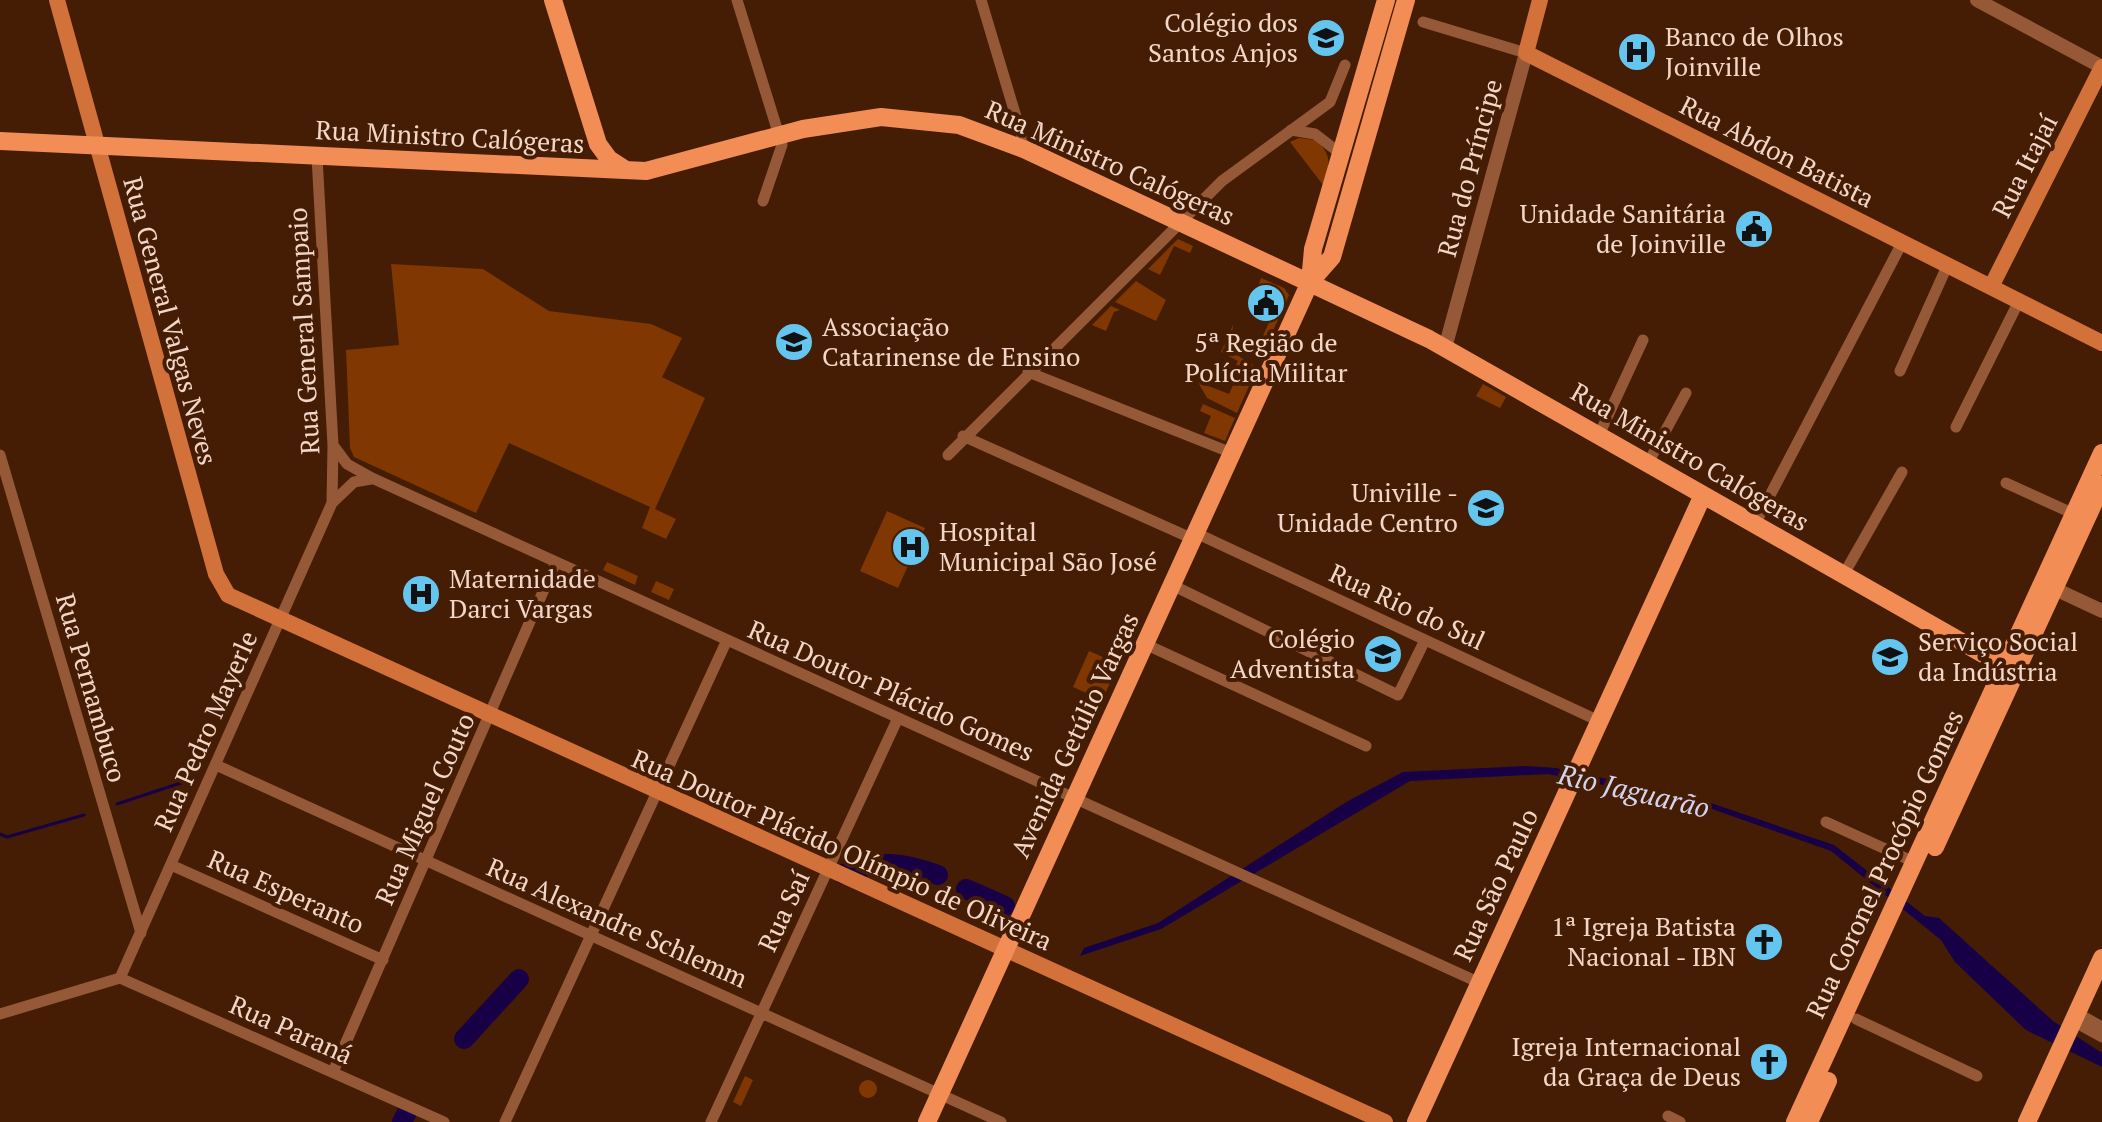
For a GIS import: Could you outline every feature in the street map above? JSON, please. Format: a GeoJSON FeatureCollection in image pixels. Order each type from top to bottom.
{"type":"FeatureCollection","features":[{"type":"Feature","properties":{"kind":"main road","name":"Rua General Valgas Neves"},"geometry":{"type":"LineString","coordinates":[[57,0],[218,582],[235,600],[280,621]]}},
{"type":"Feature","properties":{"kind":"main road"},"geometry":{"type":"LineString","coordinates":[[553,0],[593,132],[609,159],[628,171]]}},
{"type":"Feature","properties":{"kind":"main road"},"geometry":{"type":"LineString","coordinates":[[1310,282],[1313,249],[1386,0]]}},
{"type":"Feature","properties":{"kind":"main road"},"geometry":{"type":"LineString","coordinates":[[1310,282],[1332,257],[1406,0]]}},
{"type":"Feature","properties":{"kind":"main road","name":"Rua do Príncipe"},"geometry":{"type":"LineString","coordinates":[[1526,53],[1540,0]]}},
{"type":"Feature","properties":{"kind":"main road","name":"Rua Abdon Batista"},"geometry":{"type":"LineString","coordinates":[[1526,53],[2102,343]]}},
{"type":"Feature","properties":{"kind":"main road","name":"Rua Itajaí"},"geometry":{"type":"LineString","coordinates":[[1991,287],[2102,67]]}},
{"type":"Feature","properties":{"kind":"main road","name":"Rua Ministro Calógeras"},"geometry":{"type":"LineString","coordinates":[[0,141],[628,171],[662,170],[779,135],[852,119],[910,118],[959,125],[1026,150],[1445,348],[2004,666]]}},
{"type":"Feature","properties":{"kind":"main road"},"geometry":{"type":"LineString","coordinates":[[563,169],[581,157],[593,132]]}},
{"type":"Feature","properties":{"kind":"main road","name":"Avenida Getúlio Vargas"},"geometry":{"type":"LineString","coordinates":[[927,1122],[1310,282]]}},
{"type":"Feature","properties":{"kind":"main road","name":"Rua Coronel Procópio Gomes"},"geometry":{"type":"LineString","coordinates":[[1907,892],[1914,862],[2102,453]]}},
{"type":"Feature","properties":{"kind":"main road","name":"Rua Coronel Procópio Gomes"},"geometry":{"type":"LineString","coordinates":[[1808,1121],[1907,892],[2055,589],[2102,485]]}},
{"type":"Feature","properties":{"kind":"main road","name":"Rua São Paulo"},"geometry":{"type":"LineString","coordinates":[[1416,1122],[1703,495]]}},
{"type":"Feature","properties":{"kind":"main road","name":"Rua Doutor Plácido Olímpio de Oliveira"},"geometry":{"type":"LineString","coordinates":[[280,621],[1385,1122]]}},
{"type":"Feature","properties":{"kind":"main road","name":"Rua Coronel Procópio Gomes"},"geometry":{"type":"LineString","coordinates":[[1808,1121],[1856,1019],[1896,917]]}},
{"type":"Feature","properties":{"kind":"main road"},"geometry":{"type":"LineString","coordinates":[[2027,1122],[2102,958]]}},
{"type":"Feature","properties":{"kind":"street"},"geometry":{"type":"LineString","coordinates":[[737,0],[782,151],[763,201]]}},
{"type":"Feature","properties":{"kind":"street"},"geometry":{"type":"LineString","coordinates":[[981,0],[1026,150]]}},
{"type":"Feature","properties":{"kind":"street"},"geometry":{"type":"LineString","coordinates":[[1977,0],[2102,67]]}},
{"type":"Feature","properties":{"kind":"street","name":"Rua Abdon Batista"},"geometry":{"type":"LineString","coordinates":[[1423,22],[1526,53]]}},
{"type":"Feature","properties":{"kind":"street","name":"Rua do Príncipe"},"geometry":{"type":"LineString","coordinates":[[1445,348],[1526,53]]}},
{"type":"Feature","properties":{"kind":"street"},"geometry":{"type":"LineString","coordinates":[[948,455],[963,436],[1179,222],[1247,160],[1334,98],[1345,65]]}},
{"type":"Feature","properties":{"kind":"street"},"geometry":{"type":"LineString","coordinates":[[1291,130],[1315,134],[1341,154]]}},
{"type":"Feature","properties":{"kind":"street","name":"Rua General Sampaio"},"geometry":{"type":"LineString","coordinates":[[317,157],[333,445],[332,503]]}},
{"type":"Feature","properties":{"kind":"street"},"geometry":{"type":"LineString","coordinates":[[1755,524],[1902,243]]}},
{"type":"Feature","properties":{"kind":"street"},"geometry":{"type":"LineString","coordinates":[[1900,371],[1948,264]]}},
{"type":"Feature","properties":{"kind":"street"},"geometry":{"type":"LineString","coordinates":[[1956,427],[2019,301]]}},
{"type":"Feature","properties":{"kind":"street"},"geometry":{"type":"LineString","coordinates":[[1599,435],[1643,340]]}},
{"type":"Feature","properties":{"kind":"street"},"geometry":{"type":"LineString","coordinates":[[1028,372],[1232,453]]}},
{"type":"Feature","properties":{"kind":"street"},"geometry":{"type":"LineString","coordinates":[[1648,463],[1686,393]]}},
{"type":"Feature","properties":{"kind":"street","name":"Rua Rio do Sul"},"geometry":{"type":"LineString","coordinates":[[963,436],[1194,536],[1599,721]]}},
{"type":"Feature","properties":{"kind":"street","name":"Rua Doutor Plácido Gomes"},"geometry":{"type":"LineString","coordinates":[[333,445],[347,464],[372,478],[1480,983]]}},
{"type":"Feature","properties":{"kind":"street","name":"Rua Pernambuco"},"geometry":{"type":"LineString","coordinates":[[0,455],[141,933]]}},
{"type":"Feature","properties":{"kind":"street"},"geometry":{"type":"LineString","coordinates":[[1844,574],[1902,472]]}},
{"type":"Feature","properties":{"kind":"street"},"geometry":{"type":"LineString","coordinates":[[332,503],[354,482],[372,478]]}},
{"type":"Feature","properties":{"kind":"street"},"geometry":{"type":"LineString","coordinates":[[2006,483],[2074,514]]}},
{"type":"Feature","properties":{"kind":"street","name":"Rua Pedro Mayerle"},"geometry":{"type":"LineString","coordinates":[[120,978],[332,503]]}},
{"type":"Feature","properties":{"kind":"street","name":"Rua Miguel Couto"},"geometry":{"type":"LineString","coordinates":[[333,1072],[556,562]]}},
{"type":"Feature","properties":{"kind":"street"},"geometry":{"type":"LineString","coordinates":[[1172,585],[1398,695],[1425,640]]}},
{"type":"Feature","properties":{"kind":"street"},"geometry":{"type":"LineString","coordinates":[[2055,589],[2102,611]]}},
{"type":"Feature","properties":{"kind":"street"},"geometry":{"type":"LineString","coordinates":[[505,1122],[727,640]]}},
{"type":"Feature","properties":{"kind":"street"},"geometry":{"type":"LineString","coordinates":[[1145,644],[1366,746]]}},
{"type":"Feature","properties":{"kind":"street","name":"Rua Saí"},"geometry":{"type":"LineString","coordinates":[[711,1122],[898,718]]}},
{"type":"Feature","properties":{"kind":"street","name":"Rua Alexandre Schlemm"},"geometry":{"type":"LineString","coordinates":[[216,765],[1001,1122]]}},
{"type":"Feature","properties":{"kind":"street"},"geometry":{"type":"LineString","coordinates":[[1826,822],[1914,862]]}},
{"type":"Feature","properties":{"kind":"street","name":"Rua Esperanto"},"geometry":{"type":"LineString","coordinates":[[171,865],[383,960]]}},
{"type":"Feature","properties":{"kind":"street"},"geometry":{"type":"LineString","coordinates":[[0,1014],[120,978]]}},
{"type":"Feature","properties":{"kind":"street","name":"Rua Paraná"},"geometry":{"type":"LineString","coordinates":[[120,978],[444,1122]]}},
{"type":"Feature","properties":{"kind":"street"},"geometry":{"type":"LineString","coordinates":[[1856,1019],[1977,1076]]}},
{"type":"Feature","properties":{"kind":"street"},"geometry":{"type":"LineString","coordinates":[[2074,1020],[2102,1027]]}},
{"type":"Feature","properties":{"kind":"street"},"geometry":{"type":"LineString","coordinates":[[2074,1020],[2102,1037]]}},
{"type":"Feature","properties":{"kind":"street"},"geometry":{"type":"LineString","coordinates":[[1668,1116],[1680,1122]]}},
{"type":"Feature","properties":{"kind":"shaded area"},"geometry":{"type":"Polygon","coordinates":[[[1299,138],[1315,140],[1325,150],[1328,166],[1323,185],[1290,142],[1299,138]]]}},
{"type":"Feature","properties":{"kind":"shaded area"},"geometry":{"type":"Polygon","coordinates":[[[1178,239],[1193,246],[1190,253],[1174,246],[1160,275],[1148,269],[1178,239]]]}},
{"type":"Feature","properties":{"kind":"shaded area"},"geometry":{"type":"Polygon","coordinates":[[[391,264],[483,269],[549,311],[651,324],[682,338],[662,377],[705,398],[655,509],[676,519],[666,539],[642,528],[650,507],[509,443],[476,513],[354,457],[350,448],[346,350],[399,345],[391,264]]]}},
{"type":"Feature","properties":{"kind":"shaded area"},"geometry":{"type":"Polygon","coordinates":[[[1261,278],[1284,288],[1289,295],[1260,360],[1243,348],[1255,353],[1281,296],[1259,284],[1261,278]]]}},
{"type":"Feature","properties":{"kind":"shaded area"},"geometry":{"type":"Polygon","coordinates":[[[1136,281],[1166,300],[1156,321],[1115,302],[1136,281]]]}},
{"type":"Feature","properties":{"kind":"shaded area"},"geometry":{"type":"Polygon","coordinates":[[[1111,306],[1120,310],[1114,312],[1106,331],[1092,325],[1111,306]]]}},
{"type":"Feature","properties":{"kind":"shaded area"},"geometry":{"type":"Polygon","coordinates":[[[1233,325],[1231,351],[1257,368],[1237,413],[1207,398],[1198,382],[1229,394],[1238,374],[1233,371],[1238,361],[1221,352],[1233,325]]]}},
{"type":"Feature","properties":{"kind":"shaded area"},"geometry":{"type":"Polygon","coordinates":[[[1483,384],[1506,397],[1500,408],[1476,396],[1483,384]]]}},
{"type":"Feature","properties":{"kind":"shaded area"},"geometry":{"type":"Polygon","coordinates":[[[1203,404],[1235,418],[1225,441],[1204,433],[1211,416],[1200,411],[1203,404]]]}},
{"type":"Feature","properties":{"kind":"shaded area"},"geometry":{"type":"Polygon","coordinates":[[[887,511],[925,528],[898,588],[860,571],[887,511]]]}},
{"type":"Feature","properties":{"kind":"shaded area"},"geometry":{"type":"Polygon","coordinates":[[[607,562],[638,576],[635,585],[603,570],[607,562]]]}},
{"type":"Feature","properties":{"kind":"shaded area"},"geometry":{"type":"Polygon","coordinates":[[[656,581],[674,589],[669,600],[651,592],[656,581]]]}},
{"type":"Feature","properties":{"kind":"shaded area"},"geometry":{"type":"Polygon","coordinates":[[[1089,651],[1119,664],[1102,700],[1073,687],[1089,651]]]}},
{"type":"Feature","properties":{"kind":"shaded area"},"geometry":{"type":"Polygon","coordinates":[[[745,1076],[753,1080],[741,1106],[733,1102],[745,1076]]]}},
{"type":"Feature","properties":{"kind":"shaded area"},"geometry":{"type":"Polygon","coordinates":[[[868,1080],[877,1089],[868,1098],[859,1089],[868,1080]]]}},
{"type":"Feature","properties":{"kind":"water","name":"Rio Jaguarão"},"geometry":{"type":"Polygon","coordinates":[[[1526,766],[1556,768],[1699,799],[1834,845],[1925,916],[1939,918],[2053,1021],[2102,1053],[2102,1067],[2026,1030],[1955,962],[1941,940],[1831,851],[1698,804],[1548,774],[1410,781],[1161,929],[1080,956],[1084,948],[1158,923],[1348,801],[1403,772],[1526,766]]]}},
{"type":"Feature","properties":{"kind":"waterway"},"geometry":{"type":"LineString","coordinates":[[117,804],[196,778]]}},
{"type":"Feature","properties":{"kind":"waterway"},"geometry":{"type":"LineString","coordinates":[[0,834],[7,837],[84,815]]}},
{"type":"Feature","properties":{"kind":"waterway","name":"Rio Jaguarão"},"geometry":{"type":"LineString","coordinates":[[843,874],[868,866],[890,864],[938,875]]}},
{"type":"Feature","properties":{"kind":"waterway","name":"Rio Jaguarão"},"geometry":{"type":"LineString","coordinates":[[966,889],[1005,906]]}},
{"type":"Feature","properties":{"kind":"waterway","name":"Rio Jaguarão"},"geometry":{"type":"LineString","coordinates":[[464,1039],[519,979]]}},
{"type":"Feature","properties":{"kind":"waterway","name":"Rio Jaguarão"},"geometry":{"type":"LineString","coordinates":[[402,1122],[407,1112]]}},
{"type":"Feature","properties":{"kind":"place","name":"Colégio dos Santos Anjos"},"geometry":{"type":"Point","coordinates":[1326,38]}},
{"type":"Feature","properties":{"kind":"place","name":"Banco de Olhos Joinville"},"geometry":{"type":"Point","coordinates":[1637,52]}},
{"type":"Feature","properties":{"kind":"place","name":"Unidade Sanitária de Joinville"},"geometry":{"type":"Point","coordinates":[1754,229]}},
{"type":"Feature","properties":{"kind":"place","name":"5ª Região de Polícia Militar"},"geometry":{"type":"Point","coordinates":[1266,303]}},
{"type":"Feature","properties":{"kind":"place","name":"Associação Catarinense de Ensino"},"geometry":{"type":"Point","coordinates":[794,342]}},
{"type":"Feature","properties":{"kind":"place","name":"Univille - Unidade Centro"},"geometry":{"type":"Point","coordinates":[1486,508]}},
{"type":"Feature","properties":{"kind":"place","name":"Hospital Municipal São José"},"geometry":{"type":"Point","coordinates":[911,547]}},
{"type":"Feature","properties":{"kind":"place","name":"Maternidade Darci Vargas"},"geometry":{"type":"Point","coordinates":[421,594]}},
{"type":"Feature","properties":{"kind":"place","name":"Colégio Adventista"},"geometry":{"type":"Point","coordinates":[1383,654]}},
{"type":"Feature","properties":{"kind":"place","name":"Serviço Social da Indústria"},"geometry":{"type":"Point","coordinates":[1890,657]}},
{"type":"Feature","properties":{"kind":"place","name":"1ª Igreja Batista Nacional - IBN"},"geometry":{"type":"Point","coordinates":[1764,942]}},
{"type":"Feature","properties":{"kind":"place","name":"Igreja Internacional da Graça de Deus"},"geometry":{"type":"Point","coordinates":[1769,1062]}}]}
